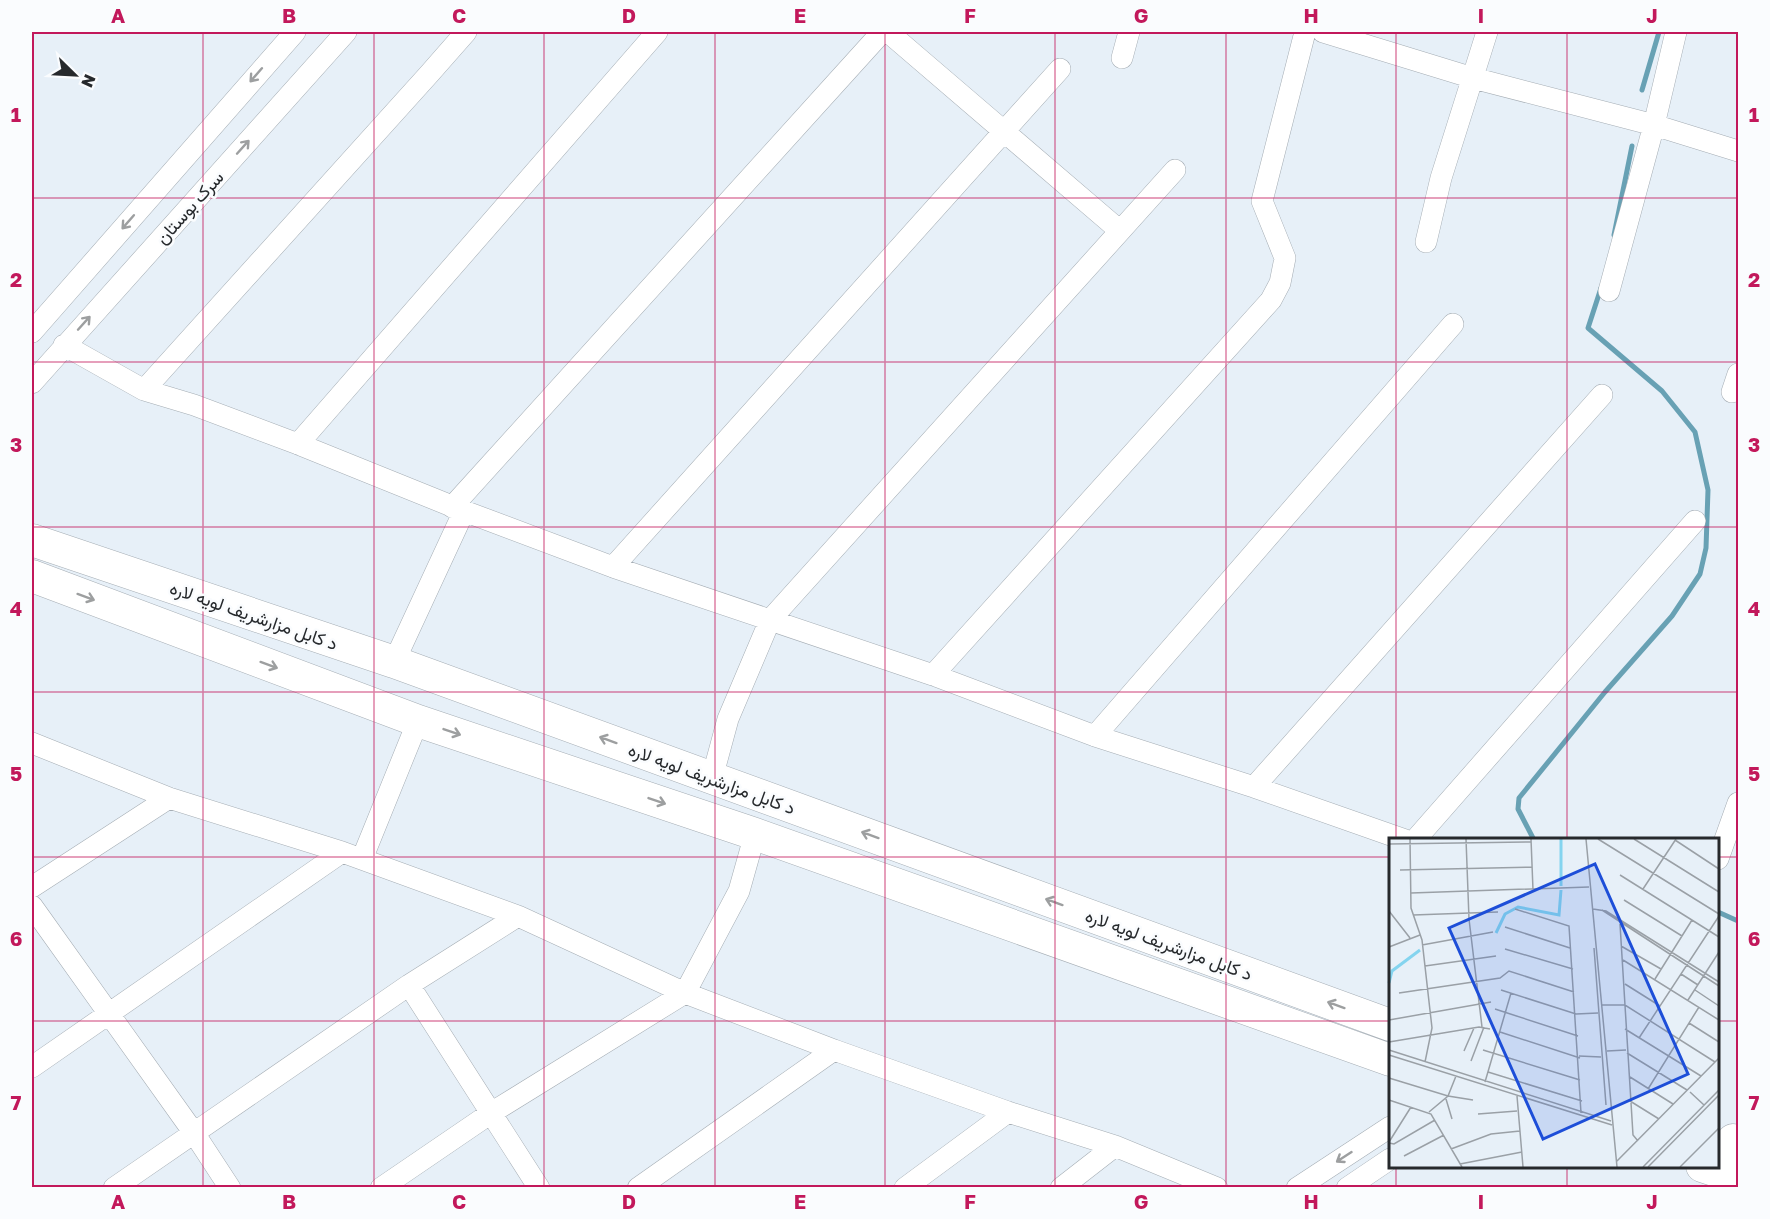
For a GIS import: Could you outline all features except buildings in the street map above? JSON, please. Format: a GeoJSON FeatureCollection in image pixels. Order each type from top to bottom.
{"type":"FeatureCollection","features":[{"type":"Feature","properties":{"kind":"highway","name":"د کابل مزارشریف لویه لاره"},"geometry":{"type":"LineString","coordinates":[[32,540],[394,663],[1389,1024]]}},
{"type":"Feature","properties":{"kind":"highway","name":"د کابل مزارشریف لویه لاره"},"geometry":{"type":"LineString","coordinates":[[32,576],[418,721],[755,834],[1389,1060]]}},
{"type":"Feature","properties":{"kind":"highway"},"geometry":{"type":"LineString","coordinates":[[1722,1176],[1730,1139]]}},
{"type":"Feature","properties":{"kind":"street","name":"سرک بوستان"},"geometry":{"type":"LineString","coordinates":[[32,332],[295,32]]}},
{"type":"Feature","properties":{"kind":"street","name":"سرک بوستان"},"geometry":{"type":"LineString","coordinates":[[32,382],[346,32]]}},
{"type":"Feature","properties":{"kind":"street"},"geometry":{"type":"LineString","coordinates":[[144,390],[466,32]]}},
{"type":"Feature","properties":{"kind":"street"},"geometry":{"type":"LineString","coordinates":[[298,444],[657,32]]}},
{"type":"Feature","properties":{"kind":"street"},"geometry":{"type":"LineString","coordinates":[[394,663],[458,509],[882,32]]}},
{"type":"Feature","properties":{"kind":"street"},"geometry":{"type":"LineString","coordinates":[[888,32],[1119,230]]}},
{"type":"Feature","properties":{"kind":"street"},"geometry":{"type":"LineString","coordinates":[[1122,58],[1129,32]]}},
{"type":"Feature","properties":{"kind":"street"},"geometry":{"type":"LineString","coordinates":[[933,675],[1271,300],[1280,283],[1285,258],[1262,201],[1305,32]]}},
{"type":"Feature","properties":{"kind":"street"},"geometry":{"type":"LineString","coordinates":[[1323,32],[1473,78],[1654,125],[1738,151]]}},
{"type":"Feature","properties":{"kind":"street"},"geometry":{"type":"LineString","coordinates":[[1426,242],[1441,178],[1487,32]]}},
{"type":"Feature","properties":{"kind":"street"},"geometry":{"type":"LineString","coordinates":[[1609,291],[1654,125],[1676,32]]}},
{"type":"Feature","properties":{"kind":"street"},"geometry":{"type":"LineString","coordinates":[[614,567],[1060,69]]}},
{"type":"Feature","properties":{"kind":"street"},"geometry":{"type":"LineString","coordinates":[[712,778],[728,718],[770,620],[1175,170]]}},
{"type":"Feature","properties":{"kind":"street"},"geometry":{"type":"LineString","coordinates":[[1095,736],[1453,324]]}},
{"type":"Feature","properties":{"kind":"street"},"geometry":{"type":"LineString","coordinates":[[64,345],[144,390],[194,405],[298,444],[458,509],[614,567],[933,675],[1095,736],[1254,787],[1399,838]]}},
{"type":"Feature","properties":{"kind":"street"},"geometry":{"type":"LineString","coordinates":[[1254,787],[1602,395]]}},
{"type":"Feature","properties":{"kind":"street"},"geometry":{"type":"LineString","coordinates":[[1417,838],[1695,521]]}},
{"type":"Feature","properties":{"kind":"street"},"geometry":{"type":"LineString","coordinates":[[362,859],[418,721]]}},
{"type":"Feature","properties":{"kind":"street"},"geometry":{"type":"LineString","coordinates":[[32,743],[169,798],[342,852],[518,916],[685,993],[834,1050],[1008,1112],[1115,1146],[1217,1188]]}},
{"type":"Feature","properties":{"kind":"street"},"geometry":{"type":"LineString","coordinates":[[32,887],[169,798]]}},
{"type":"Feature","properties":{"kind":"street"},"geometry":{"type":"LineString","coordinates":[[1719,856],[1738,803]]}},
{"type":"Feature","properties":{"kind":"street"},"geometry":{"type":"LineString","coordinates":[[381,1188],[491,1113],[685,993],[739,891],[755,834]]}},
{"type":"Feature","properties":{"kind":"street"},"geometry":{"type":"LineString","coordinates":[[32,1067],[342,852]]}},
{"type":"Feature","properties":{"kind":"street"},"geometry":{"type":"LineString","coordinates":[[32,906],[231,1188]]}},
{"type":"Feature","properties":{"kind":"street"},"geometry":{"type":"LineString","coordinates":[[114,1188],[409,985],[518,916]]}},
{"type":"Feature","properties":{"kind":"street"},"geometry":{"type":"LineString","coordinates":[[409,985],[538,1188]]}},
{"type":"Feature","properties":{"kind":"street"},"geometry":{"type":"LineString","coordinates":[[638,1188],[834,1050]]}},
{"type":"Feature","properties":{"kind":"street"},"geometry":{"type":"LineString","coordinates":[[905,1188],[1008,1112]]}},
{"type":"Feature","properties":{"kind":"street"},"geometry":{"type":"LineString","coordinates":[[1297,1188],[1389,1128]]}},
{"type":"Feature","properties":{"kind":"street"},"geometry":{"type":"LineString","coordinates":[[1061,1188],[1115,1146]]}},
{"type":"Feature","properties":{"kind":"street"},"geometry":{"type":"LineString","coordinates":[[1347,1188],[1389,1161]]}},
{"type":"Feature","properties":{"kind":"waterway"},"geometry":{"type":"LineString","coordinates":[[1642,90],[1659,32]]}},
{"type":"Feature","properties":{"kind":"waterway"},"geometry":{"type":"LineString","coordinates":[[1614,235],[1632,146]]}},
{"type":"Feature","properties":{"kind":"waterway"},"geometry":{"type":"LineString","coordinates":[[1533,838],[1518,809],[1519,798],[1605,692],[1672,616],[1700,574],[1706,548],[1708,490],[1695,432],[1662,391],[1588,328],[1601,288]]}},
{"type":"Feature","properties":{"kind":"waterway"},"geometry":{"type":"LineString","coordinates":[[1719,912],[1738,921]]}}]}
